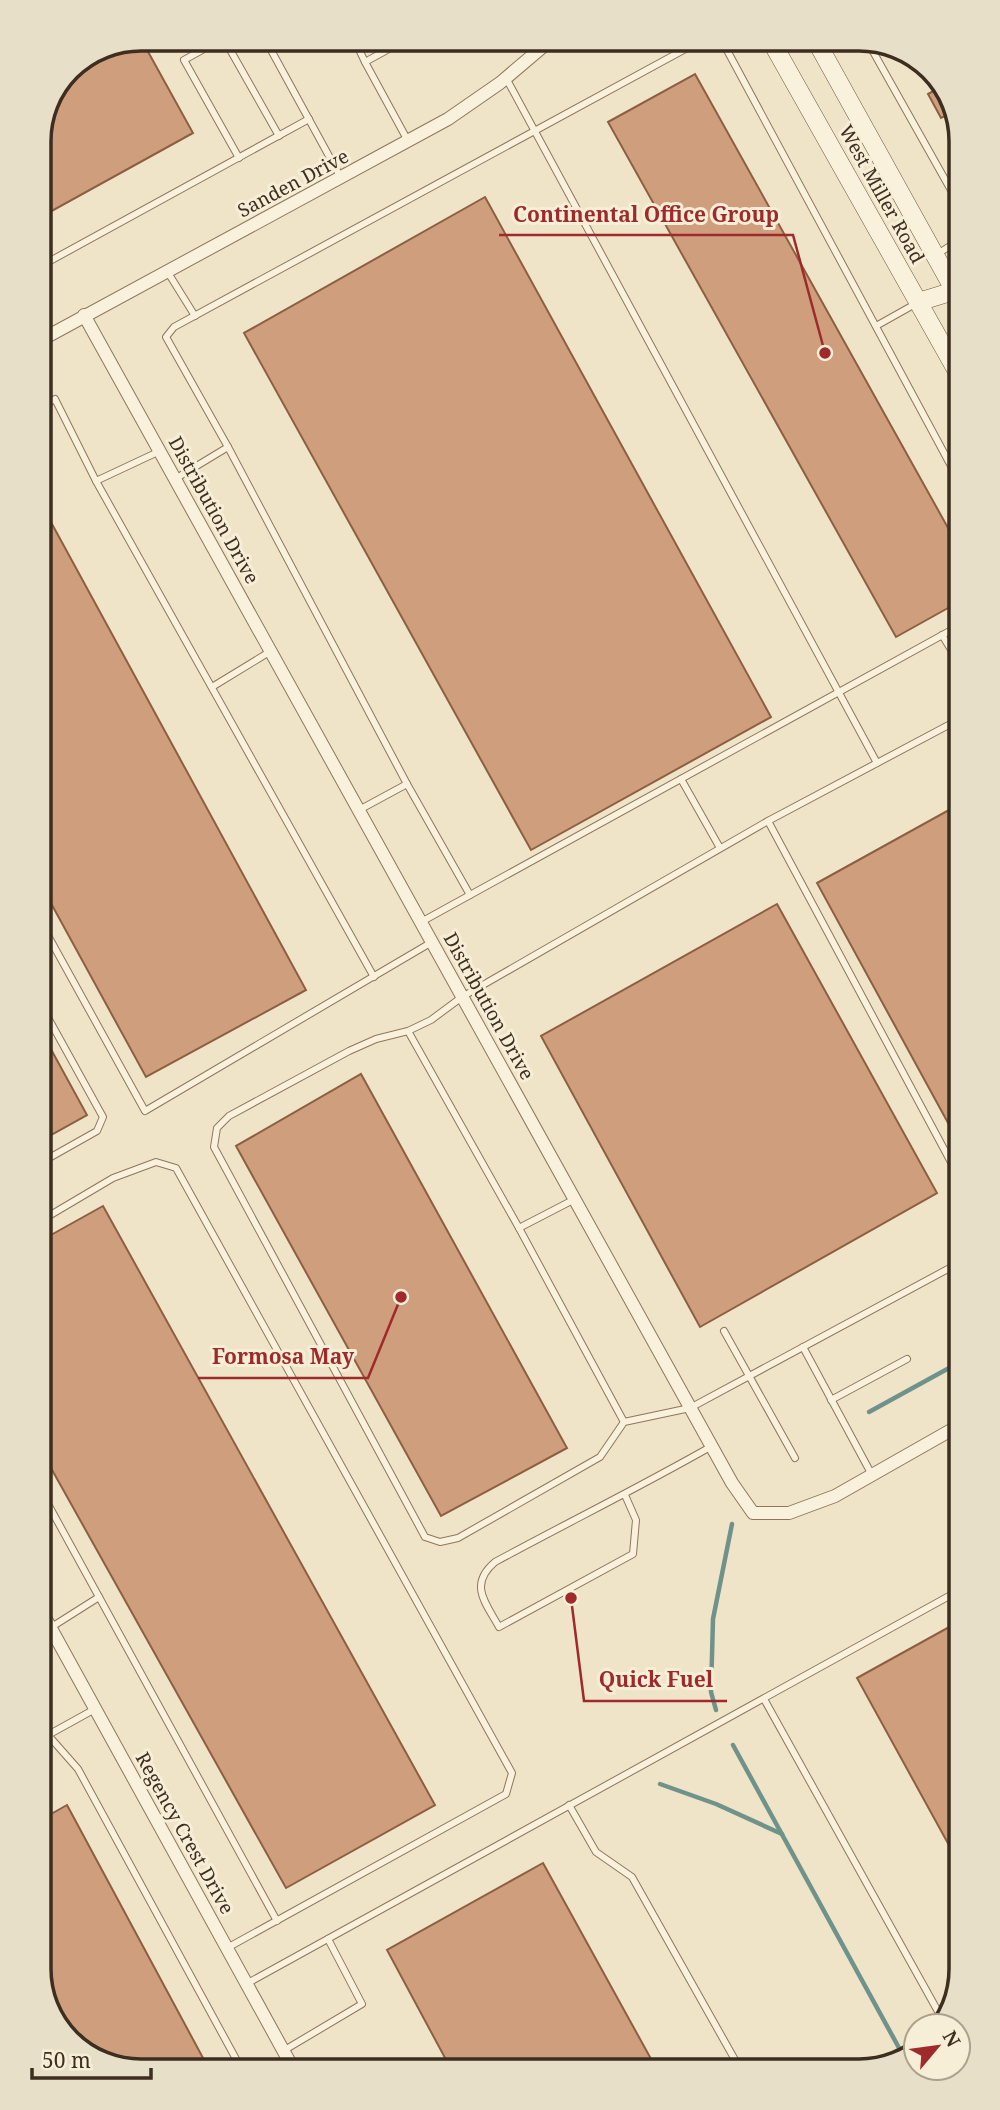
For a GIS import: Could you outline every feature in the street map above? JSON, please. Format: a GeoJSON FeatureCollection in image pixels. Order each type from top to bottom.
{"type":"FeatureCollection","features":[{"type":"Feature","properties":{"kind":"main road","name":"West Miller Road"},"geometry":{"type":"LineString","coordinates":[[777,51],[949,357]]}},
{"type":"Feature","properties":{"kind":"main road","name":"West Miller Road"},"geometry":{"type":"LineString","coordinates":[[822,51],[949,281]]}},
{"type":"Feature","properties":{"kind":"main road"},"geometry":{"type":"LineString","coordinates":[[918,302],[949,294]]}},
{"type":"Feature","properties":{"kind":"street","name":"Sanden Drive"},"geometry":{"type":"LineString","coordinates":[[51,334],[448,119],[506,78],[538,51]]}},
{"type":"Feature","properties":{"kind":"street","name":"Distribution Drive"},"geometry":{"type":"LineString","coordinates":[[85,315],[690,1408],[732,1483],[753,1513],[789,1513],[835,1496],[949,1430]]}},
{"type":"Feature","properties":{"kind":"street","name":"Regency Crest Drive"},"geometry":{"type":"LineString","coordinates":[[51,1630],[288,2059]]}},
{"type":"Feature","properties":{"kind":"lane"},"geometry":{"type":"LineString","coordinates":[[200,51],[184,60],[239,158]]}},
{"type":"Feature","properties":{"kind":"lane"},"geometry":{"type":"LineString","coordinates":[[231,51],[279,135]]}},
{"type":"Feature","properties":{"kind":"lane"},"geometry":{"type":"LineString","coordinates":[[272,51],[342,178]]}},
{"type":"Feature","properties":{"kind":"lane"},"geometry":{"type":"LineString","coordinates":[[360,51],[408,141]]}},
{"type":"Feature","properties":{"kind":"lane"},"geometry":{"type":"LineString","coordinates":[[365,62],[385,51]]}},
{"type":"Feature","properties":{"kind":"lane"},"geometry":{"type":"LineString","coordinates":[[470,895],[407,784],[228,447],[166,337],[174,327],[682,51]]}},
{"type":"Feature","properties":{"kind":"lane"},"geometry":{"type":"LineString","coordinates":[[728,51],[949,462]]}},
{"type":"Feature","properties":{"kind":"lane"},"geometry":{"type":"LineString","coordinates":[[873,52],[949,187]]}},
{"type":"Feature","properties":{"kind":"lane"},"geometry":{"type":"LineString","coordinates":[[506,78],[877,763]]}},
{"type":"Feature","properties":{"kind":"lane"},"geometry":{"type":"LineString","coordinates":[[51,260],[309,119]]}},
{"type":"Feature","properties":{"kind":"lane"},"geometry":{"type":"LineString","coordinates":[[934,256],[949,246]]}},
{"type":"Feature","properties":{"kind":"lane"},"geometry":{"type":"LineString","coordinates":[[167,271],[195,316]]}},
{"type":"Feature","properties":{"kind":"lane"},"geometry":{"type":"LineString","coordinates":[[876,326],[918,302]]}},
{"type":"Feature","properties":{"kind":"lane"},"geometry":{"type":"LineString","coordinates":[[51,402],[55,400],[96,481],[374,977]]}},
{"type":"Feature","properties":{"kind":"lane"},"geometry":{"type":"LineString","coordinates":[[175,479],[228,447]]}},
{"type":"Feature","properties":{"kind":"lane"},"geometry":{"type":"LineString","coordinates":[[96,481],[160,451]]}},
{"type":"Feature","properties":{"kind":"lane"},"geometry":{"type":"LineString","coordinates":[[421,922],[949,631]]}},
{"type":"Feature","properties":{"kind":"lane"},"geometry":{"type":"LineString","coordinates":[[942,635],[949,646]]}},
{"type":"Feature","properties":{"kind":"lane"},"geometry":{"type":"LineString","coordinates":[[212,687],[271,651]]}},
{"type":"Feature","properties":{"kind":"lane"},"geometry":{"type":"LineString","coordinates":[[949,725],[720,848],[462,997],[431,1020],[408,1031],[376,1039],[349,1051],[229,1116],[217,1128],[214,1147],[425,1537],[440,1542],[458,1538],[600,1457],[624,1422],[690,1408],[949,1268]]}},
{"type":"Feature","properties":{"kind":"lane"},"geometry":{"type":"LineString","coordinates":[[681,779],[720,848]]}},
{"type":"Feature","properties":{"kind":"lane"},"geometry":{"type":"LineString","coordinates":[[359,810],[407,784]]}},
{"type":"Feature","properties":{"kind":"lane"},"geometry":{"type":"LineString","coordinates":[[768,821],[949,1158]]}},
{"type":"Feature","properties":{"kind":"lane"},"geometry":{"type":"LineString","coordinates":[[51,941],[145,1111],[432,942]]}},
{"type":"Feature","properties":{"kind":"lane"},"geometry":{"type":"LineString","coordinates":[[51,1023],[103,1117],[97,1131],[51,1157]]}},
{"type":"Feature","properties":{"kind":"lane"},"geometry":{"type":"LineString","coordinates":[[408,1031],[624,1422]]}},
{"type":"Feature","properties":{"kind":"lane"},"geometry":{"type":"LineString","coordinates":[[51,1215],[113,1178],[156,1162],[176,1168],[512,1773],[506,1794],[227,1948]]}},
{"type":"Feature","properties":{"kind":"lane"},"geometry":{"type":"LineString","coordinates":[[519,1228],[575,1199]]}},
{"type":"Feature","properties":{"kind":"lane"},"geometry":{"type":"LineString","coordinates":[[724,1331],[795,1458]]}},
{"type":"Feature","properties":{"kind":"lane"},"geometry":{"type":"LineString","coordinates":[[803,1347],[872,1475]]}},
{"type":"Feature","properties":{"kind":"lane"},"geometry":{"type":"LineString","coordinates":[[831,1400],[907,1359]]}},
{"type":"Feature","properties":{"kind":"lane"},"geometry":{"type":"LineString","coordinates":[[625,1495],[636,1520],[633,1554],[499,1627],[482,1595],[480,1585],[487,1568],[712,1446]]}},
{"type":"Feature","properties":{"kind":"lane"},"geometry":{"type":"LineString","coordinates":[[51,1510],[277,1921]]}},
{"type":"Feature","properties":{"kind":"lane"},"geometry":{"type":"LineString","coordinates":[[246,1984],[949,1596]]}},
{"type":"Feature","properties":{"kind":"lane"},"geometry":{"type":"LineString","coordinates":[[51,1627],[99,1597]]}},
{"type":"Feature","properties":{"kind":"lane"},"geometry":{"type":"LineString","coordinates":[[764,1699],[938,2012]]}},
{"type":"Feature","properties":{"kind":"lane"},"geometry":{"type":"LineString","coordinates":[[51,1734],[95,1709]]}},
{"type":"Feature","properties":{"kind":"lane"},"geometry":{"type":"LineString","coordinates":[[51,1743],[78,1769],[236,2059]]}},
{"type":"Feature","properties":{"kind":"lane"},"geometry":{"type":"LineString","coordinates":[[569,1805],[596,1852],[632,1877],[734,2059]]}},
{"type":"Feature","properties":{"kind":"lane"},"geometry":{"type":"LineString","coordinates":[[283,2051],[362,2004],[328,1939]]}},
{"type":"Feature","properties":{"kind":"building"},"geometry":{"type":"Polygon","coordinates":[[[148,51],[193,133],[51,211],[51,135],[54,117],[66,91],[77,77],[91,66],[123,52],[148,51]]]}},
{"type":"Feature","properties":{"kind":"building"},"geometry":{"type":"Polygon","coordinates":[[[695,74],[949,530],[949,607],[896,637],[608,122],[695,74]]]}},
{"type":"Feature","properties":{"kind":"building"},"geometry":{"type":"Polygon","coordinates":[[[934,91],[945,116],[941,118],[928,94],[934,91]]]}},
{"type":"Feature","properties":{"kind":"building"},"geometry":{"type":"Polygon","coordinates":[[[485,197],[771,717],[531,850],[244,333],[485,197]]]}},
{"type":"Feature","properties":{"kind":"building"},"geometry":{"type":"Polygon","coordinates":[[[51,522],[306,990],[146,1077],[51,903],[51,522]]]}},
{"type":"Feature","properties":{"kind":"building"},"geometry":{"type":"Polygon","coordinates":[[[949,810],[949,1125],[817,883],[949,810]]]}},
{"type":"Feature","properties":{"kind":"building"},"geometry":{"type":"Polygon","coordinates":[[[777,904],[937,1193],[700,1327],[541,1036],[777,904]]]}},
{"type":"Feature","properties":{"kind":"building"},"geometry":{"type":"Polygon","coordinates":[[[51,1049],[87,1115],[51,1135],[51,1049]]]}},
{"type":"Feature","properties":{"kind":"building"},"geometry":{"type":"Polygon","coordinates":[[[361,1074],[567,1448],[441,1516],[236,1146],[361,1074]]]}},
{"type":"Feature","properties":{"kind":"building"},"geometry":{"type":"Polygon","coordinates":[[[103,1206],[435,1805],[286,1888],[51,1468],[51,1235],[103,1206]]]}},
{"type":"Feature","properties":{"kind":"building"},"geometry":{"type":"Polygon","coordinates":[[[949,1627],[949,1845],[857,1678],[949,1627]]]}},
{"type":"Feature","properties":{"kind":"building"},"geometry":{"type":"Polygon","coordinates":[[[67,1805],[204,2059],[123,2058],[86,2041],[69,2024],[60,2009],[52,1981],[51,1814],[67,1805]]]}},
{"type":"Feature","properties":{"kind":"building"},"geometry":{"type":"Polygon","coordinates":[[[543,1863],[651,2059],[446,2059],[387,1950],[543,1863]]]}},
{"type":"Feature","properties":{"kind":"waterway"},"geometry":{"type":"LineString","coordinates":[[869,1412],[949,1368]]}},
{"type":"Feature","properties":{"kind":"waterway"},"geometry":{"type":"LineString","coordinates":[[716,1710],[711,1692],[713,1619],[732,1524]]}},
{"type":"Feature","properties":{"kind":"waterway"},"geometry":{"type":"LineString","coordinates":[[733,1745],[900,2049]]}},
{"type":"Feature","properties":{"kind":"waterway"},"geometry":{"type":"LineString","coordinates":[[660,1784],[716,1804],[782,1834]]}},
{"type":"Feature","properties":{"kind":"place","name":"Continental Office Group"},"geometry":{"type":"Point","coordinates":[825,353]}},
{"type":"Feature","properties":{"kind":"place","name":"Formosa May"},"geometry":{"type":"Point","coordinates":[401,1297]}},
{"type":"Feature","properties":{"kind":"place","name":"Quick Fuel"},"geometry":{"type":"Point","coordinates":[571,1598]}}]}
